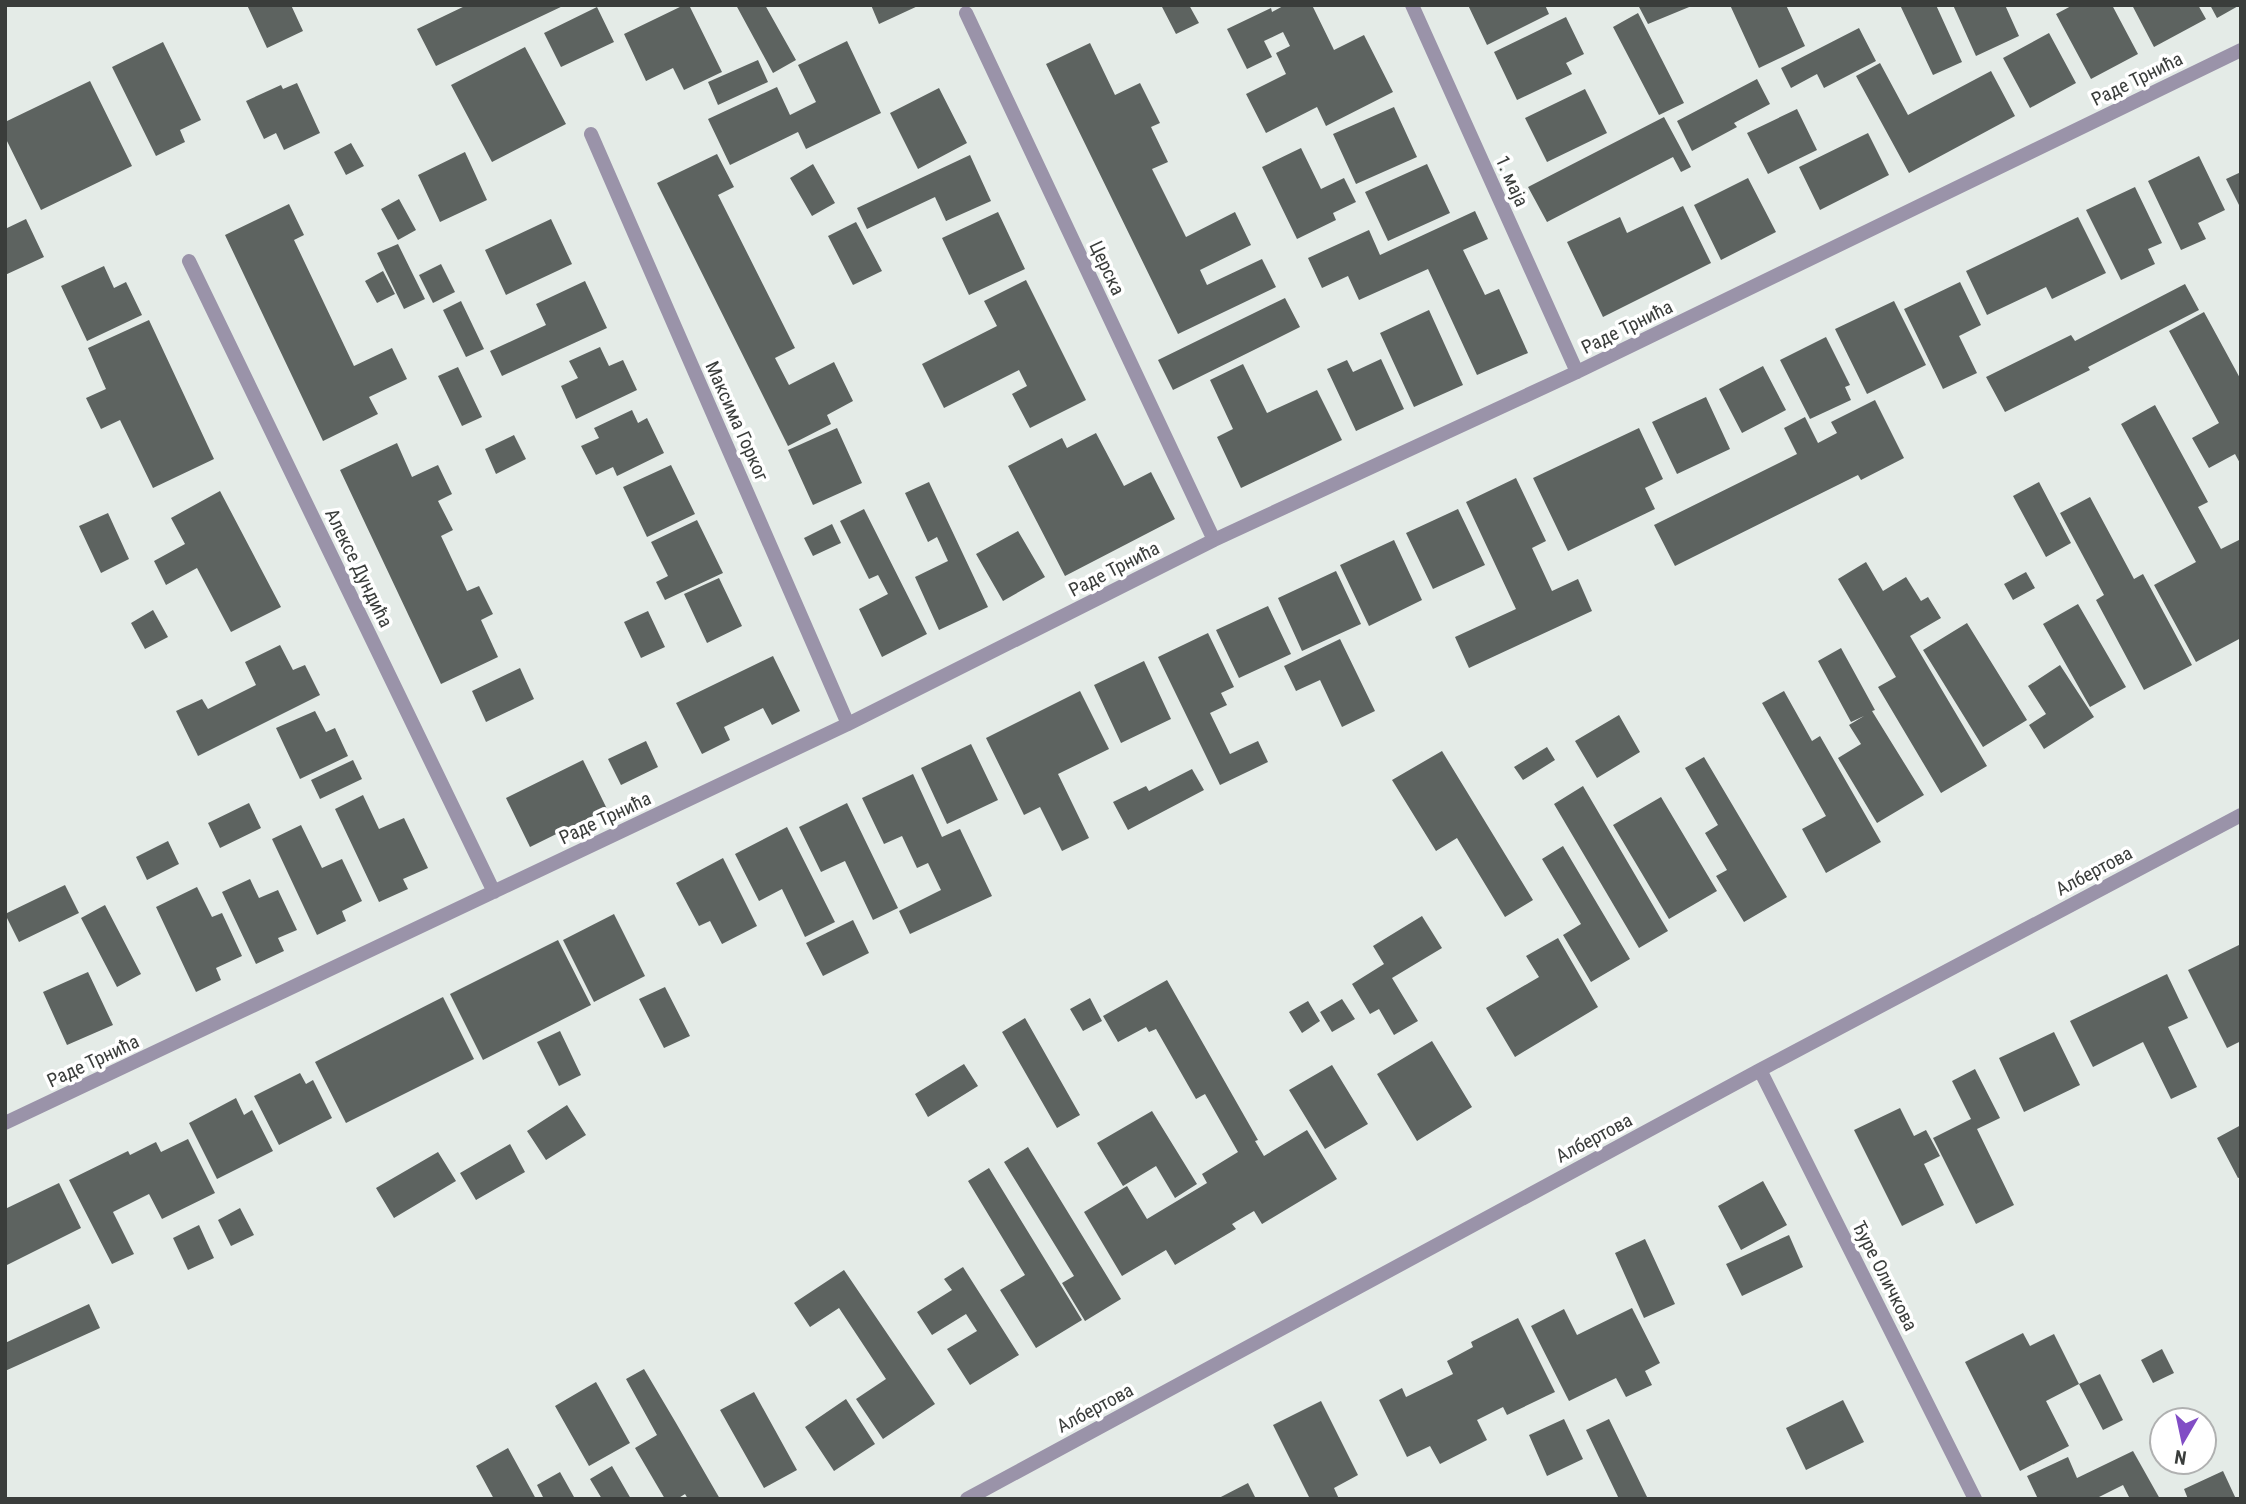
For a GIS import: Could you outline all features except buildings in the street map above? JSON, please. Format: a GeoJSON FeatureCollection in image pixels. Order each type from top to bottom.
{"type":"FeatureCollection","features":[{"type":"Feature","properties":{"kind":"street","name":"1. маја"},"geometry":{"type":"LineString","coordinates":[[1412,5],[1577,372]]}},
{"type":"Feature","properties":{"kind":"street","name":"Церска"},"geometry":{"type":"LineString","coordinates":[[966,13],[1214,540]]}},
{"type":"Feature","properties":{"kind":"street","name":"Раде Трнића"},"geometry":{"type":"LineString","coordinates":[[5,1124],[848,724],[1214,540],[1577,372],[2241,50]]}},
{"type":"Feature","properties":{"kind":"street","name":"Максима Горког"},"geometry":{"type":"LineString","coordinates":[[591,134],[848,724]]}},
{"type":"Feature","properties":{"kind":"street","name":"Алексе Дундића"},"geometry":{"type":"LineString","coordinates":[[188,261],[494,892]]}},
{"type":"Feature","properties":{"kind":"street","name":"Албертова"},"geometry":{"type":"LineString","coordinates":[[967,1499],[1760,1070],[2241,815]]}},
{"type":"Feature","properties":{"kind":"street","name":"Ђуре Оличкова"},"geometry":{"type":"LineString","coordinates":[[1760,1070],[1975,1499]]}}]}
